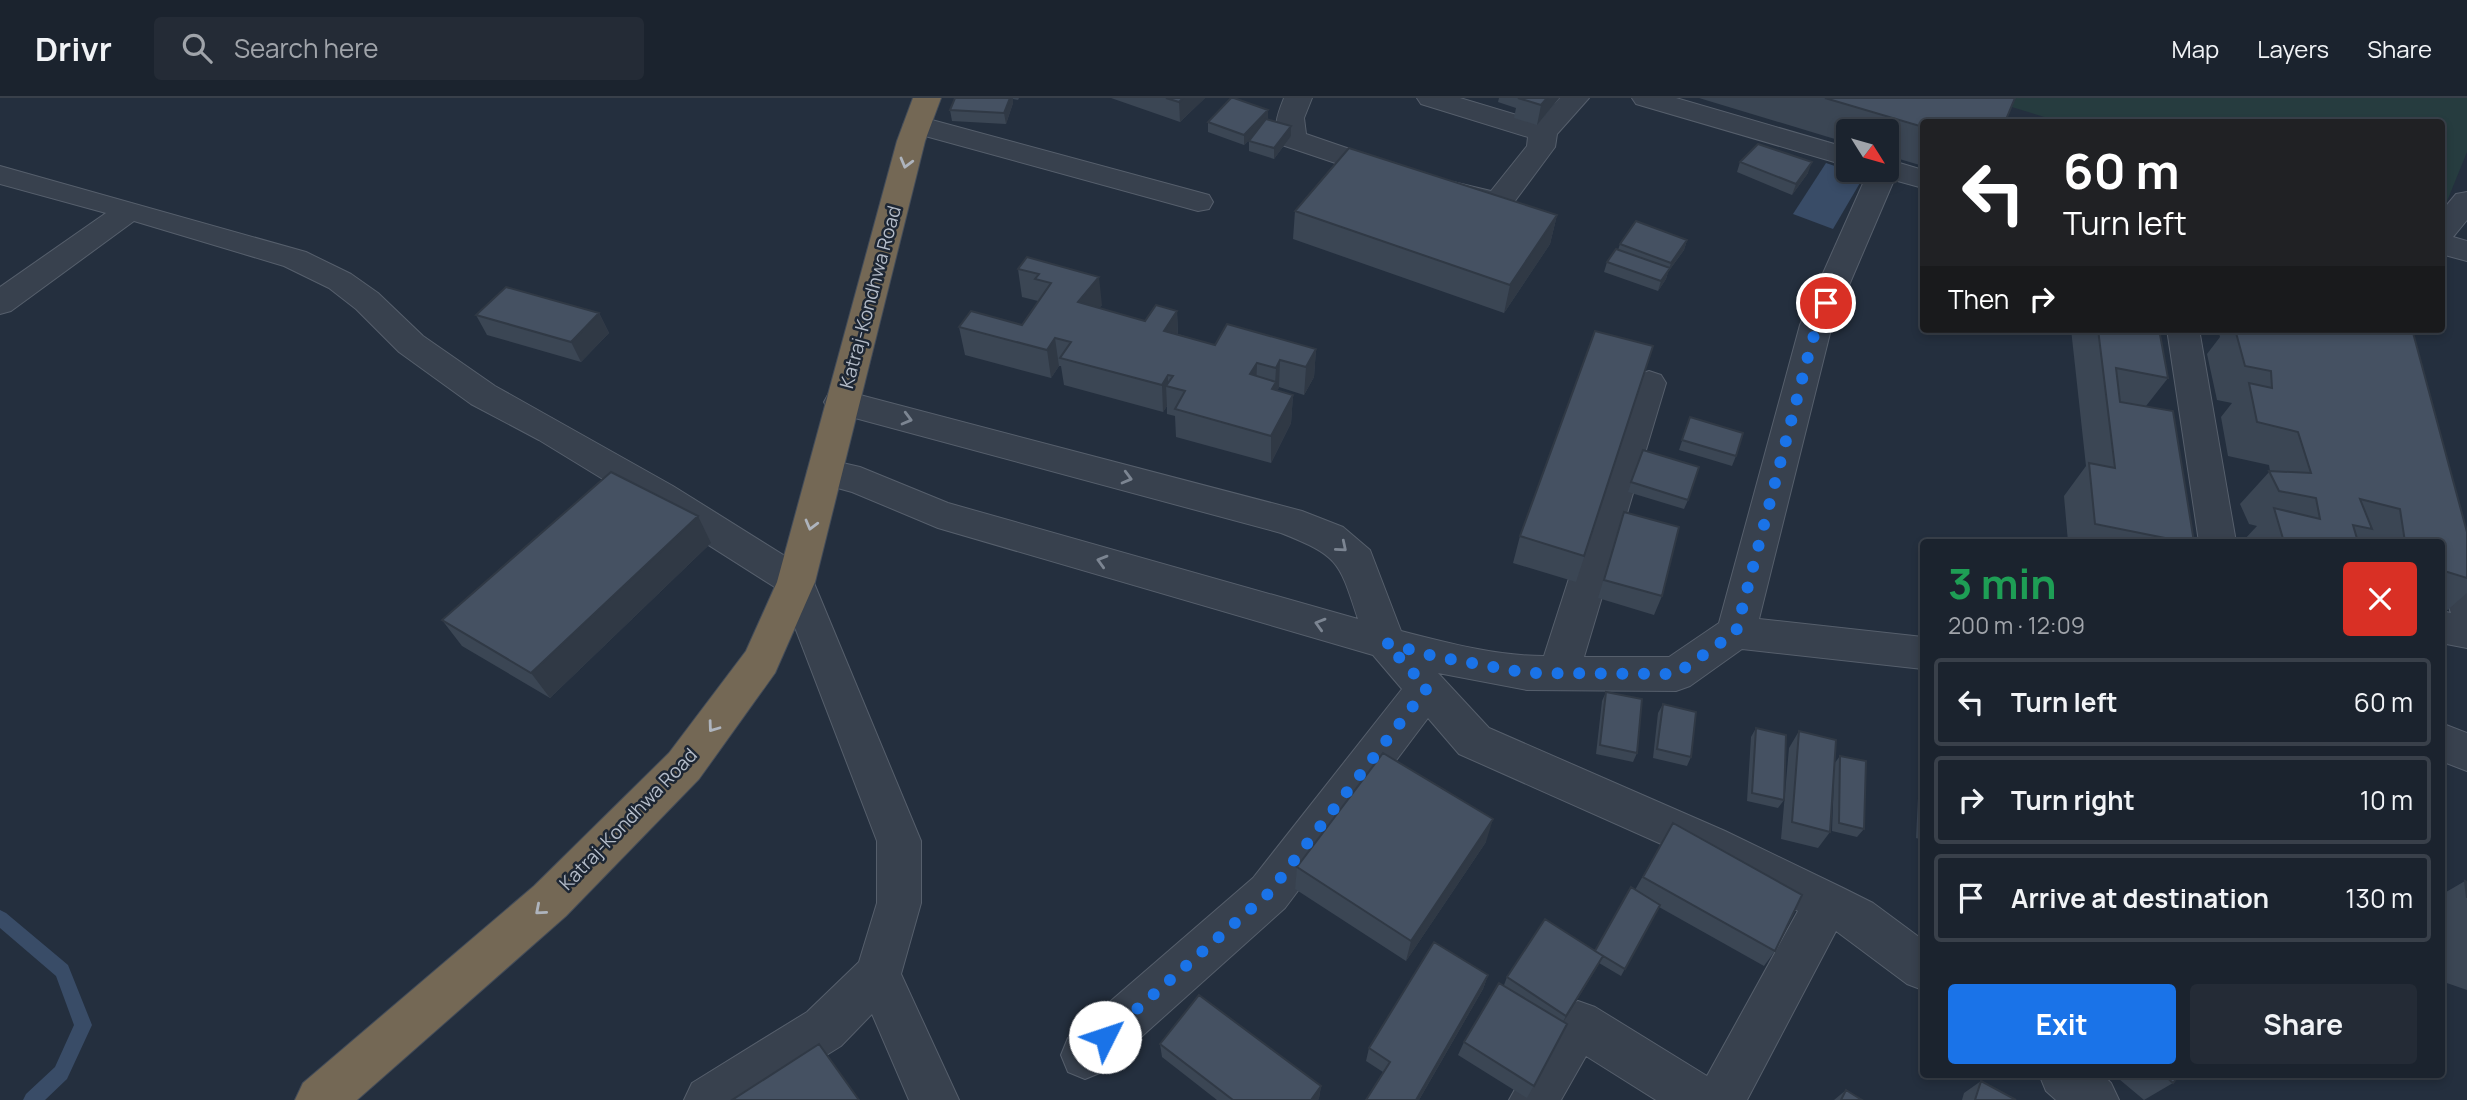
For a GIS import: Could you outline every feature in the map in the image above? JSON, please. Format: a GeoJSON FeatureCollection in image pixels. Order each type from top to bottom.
{"type":"FeatureCollection","features":[{"type":"Feature","properties":{"kind":"highway","name":"Katraj-Kondhwa Road"},"geometry":{"type":"LineString","coordinates":[[320,1100],[550,901],[684,766],[761,661],[796,582],[841,402],[922,112]]}},
{"type":"Feature","properties":{"kind":"street"},"geometry":{"type":"LineString","coordinates":[[1298,98],[1290,118],[1292,139],[1412,180],[1498,202],[1541,147],[1544,132],[1575,98]]}},
{"type":"Feature","properties":{"kind":"street"},"geometry":{"type":"LineString","coordinates":[[1431,98],[1544,132]]}},
{"type":"Feature","properties":{"kind":"street"},"geometry":{"type":"LineString","coordinates":[[1646,98],[1836,153]]}},
{"type":"Feature","properties":{"kind":"street"},"geometry":{"type":"LineString","coordinates":[[922,112],[1198,202]]}},
{"type":"Feature","properties":{"kind":"street"},"geometry":{"type":"LineString","coordinates":[[1899,173],[1920,179]]}},
{"type":"Feature","properties":{"kind":"street"},"geometry":{"type":"LineString","coordinates":[[0,176],[295,259],[340,281],[367,301],[411,344],[483,395],[660,496],[796,582],[899,841],[899,902],[878,975],[824,1029],[709,1100]]}},
{"type":"Feature","properties":{"kind":"street"},"geometry":{"type":"LineString","coordinates":[[825,472],[860,480],[938,514],[1433,656],[1527,673],[1676,674],[1736,632],[1816,325],[1879,182]]}},
{"type":"Feature","properties":{"kind":"street"},"geometry":{"type":"LineString","coordinates":[[2445,226],[2467,201]]}},
{"type":"Feature","properties":{"kind":"street"},"geometry":{"type":"LineString","coordinates":[[0,303],[130,211]]}},
{"type":"Feature","properties":{"kind":"street"},"geometry":{"type":"LineString","coordinates":[[2445,245],[2467,251]]}},
{"type":"Feature","properties":{"kind":"street"},"geometry":{"type":"LineString","coordinates":[[2184,333],[2218,539]]}},
{"type":"Feature","properties":{"kind":"street"},"geometry":{"type":"LineString","coordinates":[[1559,673],[1650,383]]}},
{"type":"Feature","properties":{"kind":"street"},"geometry":{"type":"LineString","coordinates":[[841,402],[1289,521],[1330,537],[1357,560],[1386,643],[1475,741],[1710,845],[1857,918],[1920,966]]}},
{"type":"Feature","properties":{"kind":"street"},"geometry":{"type":"LineString","coordinates":[[2441,515],[2467,607]]}},
{"type":"Feature","properties":{"kind":"street"},"geometry":{"type":"LineString","coordinates":[[2445,628],[2467,632]]}},
{"type":"Feature","properties":{"kind":"street"},"geometry":{"type":"LineString","coordinates":[[1736,632],[1920,653]]}},
{"type":"Feature","properties":{"kind":"street"},"geometry":{"type":"LineString","coordinates":[[1085,1055],[1269,893],[1427,688]]}},
{"type":"Feature","properties":{"kind":"street"},"geometry":{"type":"LineString","coordinates":[[2445,743],[2467,752]]}},
{"type":"Feature","properties":{"kind":"street"},"geometry":{"type":"LineString","coordinates":[[1721,1100],[1827,903]]}},
{"type":"Feature","properties":{"kind":"street"},"geometry":{"type":"LineString","coordinates":[[878,975],[934,1100]]}},
{"type":"Feature","properties":{"kind":"street"},"geometry":{"type":"LineString","coordinates":[[1534,1100],[1577,1024],[1701,1100]]}},
{"type":"Feature","properties":{"kind":"street"},"geometry":{"type":"LineString","coordinates":[[2068,1078],[2094,1100]]}},
{"type":"Feature","properties":{"kind":"green space"},"geometry":{"type":"Polygon","coordinates":[[[1982,98],[2467,98],[2467,152],[2445,206],[2445,119],[2051,119],[1982,98]]]}},
{"type":"Feature","properties":{"kind":"water"},"geometry":{"type":"Polygon","coordinates":[[[1826,163],[1836,166],[1836,182],[1860,182],[1833,229],[1793,214],[1826,163]]]}},
{"type":"Feature","properties":{"kind":"building"},"geometry":{"type":"Polygon","coordinates":[[[955,98],[1010,98],[1004,113],[950,110],[955,98]]]}},
{"type":"Feature","properties":{"kind":"building"},"geometry":{"type":"Polygon","coordinates":[[[1166,98],[1183,98],[1179,102],[1166,98]]]}},
{"type":"Feature","properties":{"kind":"building"},"geometry":{"type":"Polygon","coordinates":[[[1231,98],[1268,110],[1244,135],[1208,122],[1231,98]]]}},
{"type":"Feature","properties":{"kind":"building"},"geometry":{"type":"Polygon","coordinates":[[[1518,98],[1547,98],[1541,105],[1518,98]]]}},
{"type":"Feature","properties":{"kind":"building"},"geometry":{"type":"Polygon","coordinates":[[[1825,98],[2015,98],[2006,119],[1920,119],[1920,126],[1825,98]]]}},
{"type":"Feature","properties":{"kind":"building"},"geometry":{"type":"Polygon","coordinates":[[[1266,119],[1291,126],[1274,148],[1249,141],[1266,119]]]}},
{"type":"Feature","properties":{"kind":"building"},"geometry":{"type":"Polygon","coordinates":[[[1758,144],[1812,162],[1796,184],[1740,162],[1758,144]]]}},
{"type":"Feature","properties":{"kind":"building"},"geometry":{"type":"Polygon","coordinates":[[[1349,148],[1557,215],[1510,285],[1295,211],[1349,148]]]}},
{"type":"Feature","properties":{"kind":"building"},"geometry":{"type":"Polygon","coordinates":[[[1636,221],[1687,240],[1671,263],[1620,244],[1636,221]]]}},
{"type":"Feature","properties":{"kind":"building"},"geometry":{"type":"Polygon","coordinates":[[[1616,249],[1670,268],[1661,281],[1607,262],[1616,249]]]}},
{"type":"Feature","properties":{"kind":"building"},"geometry":{"type":"Polygon","coordinates":[[[1027,257],[1099,277],[1078,302],[1145,321],[1156,305],[1177,311],[1164,331],[1215,345],[1227,324],[1316,349],[1306,367],[1280,360],[1276,368],[1257,363],[1250,374],[1276,382],[1272,389],[1293,395],[1271,436],[1175,409],[1185,391],[1166,386],[1173,376],[1168,375],[1162,385],[1060,358],[1071,342],[1055,338],[1047,350],[959,327],[971,311],[1022,325],[1051,283],[1035,279],[1039,274],[1018,269],[1027,257]]]}},
{"type":"Feature","properties":{"kind":"building"},"geometry":{"type":"Polygon","coordinates":[[[506,287],[599,313],[571,342],[476,315],[506,287]]]}},
{"type":"Feature","properties":{"kind":"building"},"geometry":{"type":"Polygon","coordinates":[[[1595,331],[1653,346],[1584,556],[1520,536],[1595,331]]]}},
{"type":"Feature","properties":{"kind":"building"},"geometry":{"type":"Polygon","coordinates":[[[2098,333],[2160,333],[2168,378],[2116,368],[2120,402],[2173,411],[2194,539],[2170,539],[2095,524],[2089,463],[2115,468],[2098,333]]]}},
{"type":"Feature","properties":{"kind":"building"},"geometry":{"type":"Polygon","coordinates":[[[2236,333],[2413,333],[2467,532],[2467,578],[2445,571],[2445,539],[2405,539],[2400,509],[2360,499],[2372,529],[2353,525],[2357,539],[2283,539],[2274,508],[2320,519],[2316,498],[2279,491],[2269,471],[2311,473],[2298,432],[2257,422],[2249,383],[2272,388],[2271,371],[2245,366],[2236,333]]]}},
{"type":"Feature","properties":{"kind":"building"},"geometry":{"type":"Polygon","coordinates":[[[1690,417],[1743,433],[1736,456],[1682,440],[1690,417]]]}},
{"type":"Feature","properties":{"kind":"building"},"geometry":{"type":"Polygon","coordinates":[[[1643,450],[1699,467],[1688,500],[1631,482],[1643,450]]]}},
{"type":"Feature","properties":{"kind":"building"},"geometry":{"type":"Polygon","coordinates":[[[611,472],[698,516],[531,673],[442,620],[611,472]]]}},
{"type":"Feature","properties":{"kind":"building"},"geometry":{"type":"Polygon","coordinates":[[[1624,512],[1679,527],[1662,596],[1604,580],[1624,512]]]}},
{"type":"Feature","properties":{"kind":"building"},"geometry":{"type":"Polygon","coordinates":[[[1606,692],[1642,699],[1637,753],[1600,745],[1606,692]]]}},
{"type":"Feature","properties":{"kind":"building"},"geometry":{"type":"Polygon","coordinates":[[[1663,704],[1696,712],[1691,757],[1657,749],[1663,704]]]}},
{"type":"Feature","properties":{"kind":"building"},"geometry":{"type":"Polygon","coordinates":[[[1756,728],[1786,735],[1784,800],[1752,793],[1756,728]]]}},
{"type":"Feature","properties":{"kind":"building"},"geometry":{"type":"Polygon","coordinates":[[[1799,731],[1836,740],[1830,832],[1792,822],[1799,731]]]}},
{"type":"Feature","properties":{"kind":"building"},"geometry":{"type":"Polygon","coordinates":[[[1383,753],[1493,819],[1411,941],[1297,867],[1383,753]]]}},
{"type":"Feature","properties":{"kind":"building"},"geometry":{"type":"Polygon","coordinates":[[[1840,756],[1866,761],[1864,829],[1839,823],[1840,756]]]}},
{"type":"Feature","properties":{"kind":"building"},"geometry":{"type":"Polygon","coordinates":[[[1673,823],[1802,895],[1775,951],[1643,877],[1673,823]]]}},
{"type":"Feature","properties":{"kind":"building"},"geometry":{"type":"Polygon","coordinates":[[[1631,887],[1660,905],[1625,969],[1595,951],[1631,887]]]}},
{"type":"Feature","properties":{"kind":"building"},"geometry":{"type":"Polygon","coordinates":[[[1545,919],[1603,956],[1566,1016],[1507,977],[1545,919]]]}},
{"type":"Feature","properties":{"kind":"building"},"geometry":{"type":"Polygon","coordinates":[[[1434,942],[1488,975],[1416,1100],[1366,1100],[1390,1062],[1369,1048],[1434,942]]]}},
{"type":"Feature","properties":{"kind":"building"},"geometry":{"type":"Polygon","coordinates":[[[1499,983],[1567,1024],[1534,1086],[1464,1042],[1499,983]]]}},
{"type":"Feature","properties":{"kind":"building"},"geometry":{"type":"Polygon","coordinates":[[[1199,995],[1321,1086],[1311,1100],[1233,1100],[1160,1044],[1199,995]]]}},
{"type":"Feature","properties":{"kind":"building"},"geometry":{"type":"Polygon","coordinates":[[[819,1044],[859,1100],[732,1100],[819,1044]]]}},
{"type":"Feature","properties":{"kind":"building"},"geometry":{"type":"Polygon","coordinates":[[[1981,1081],[2016,1100],[1975,1100],[1981,1081]]]}},
{"type":"Feature","properties":{"kind":"building"},"geometry":{"type":"Polygon","coordinates":[[[1846,1090],[1862,1100],[1841,1100],[1846,1090]]]}},
{"type":"Feature","properties":{"kind":"waterway"},"geometry":{"type":"LineString","coordinates":[[0,918],[62,971],[83,1025],[61,1073],[32,1100]]}},
{"type":"Feature","properties":{"kind":"route"},"geometry":{"type":"LineString","coordinates":[[1105,1037],[1269,893],[1427,688],[1386,643],[1433,656],[1527,673],[1676,674],[1736,632],[1816,325],[1826,303]]}}]}
